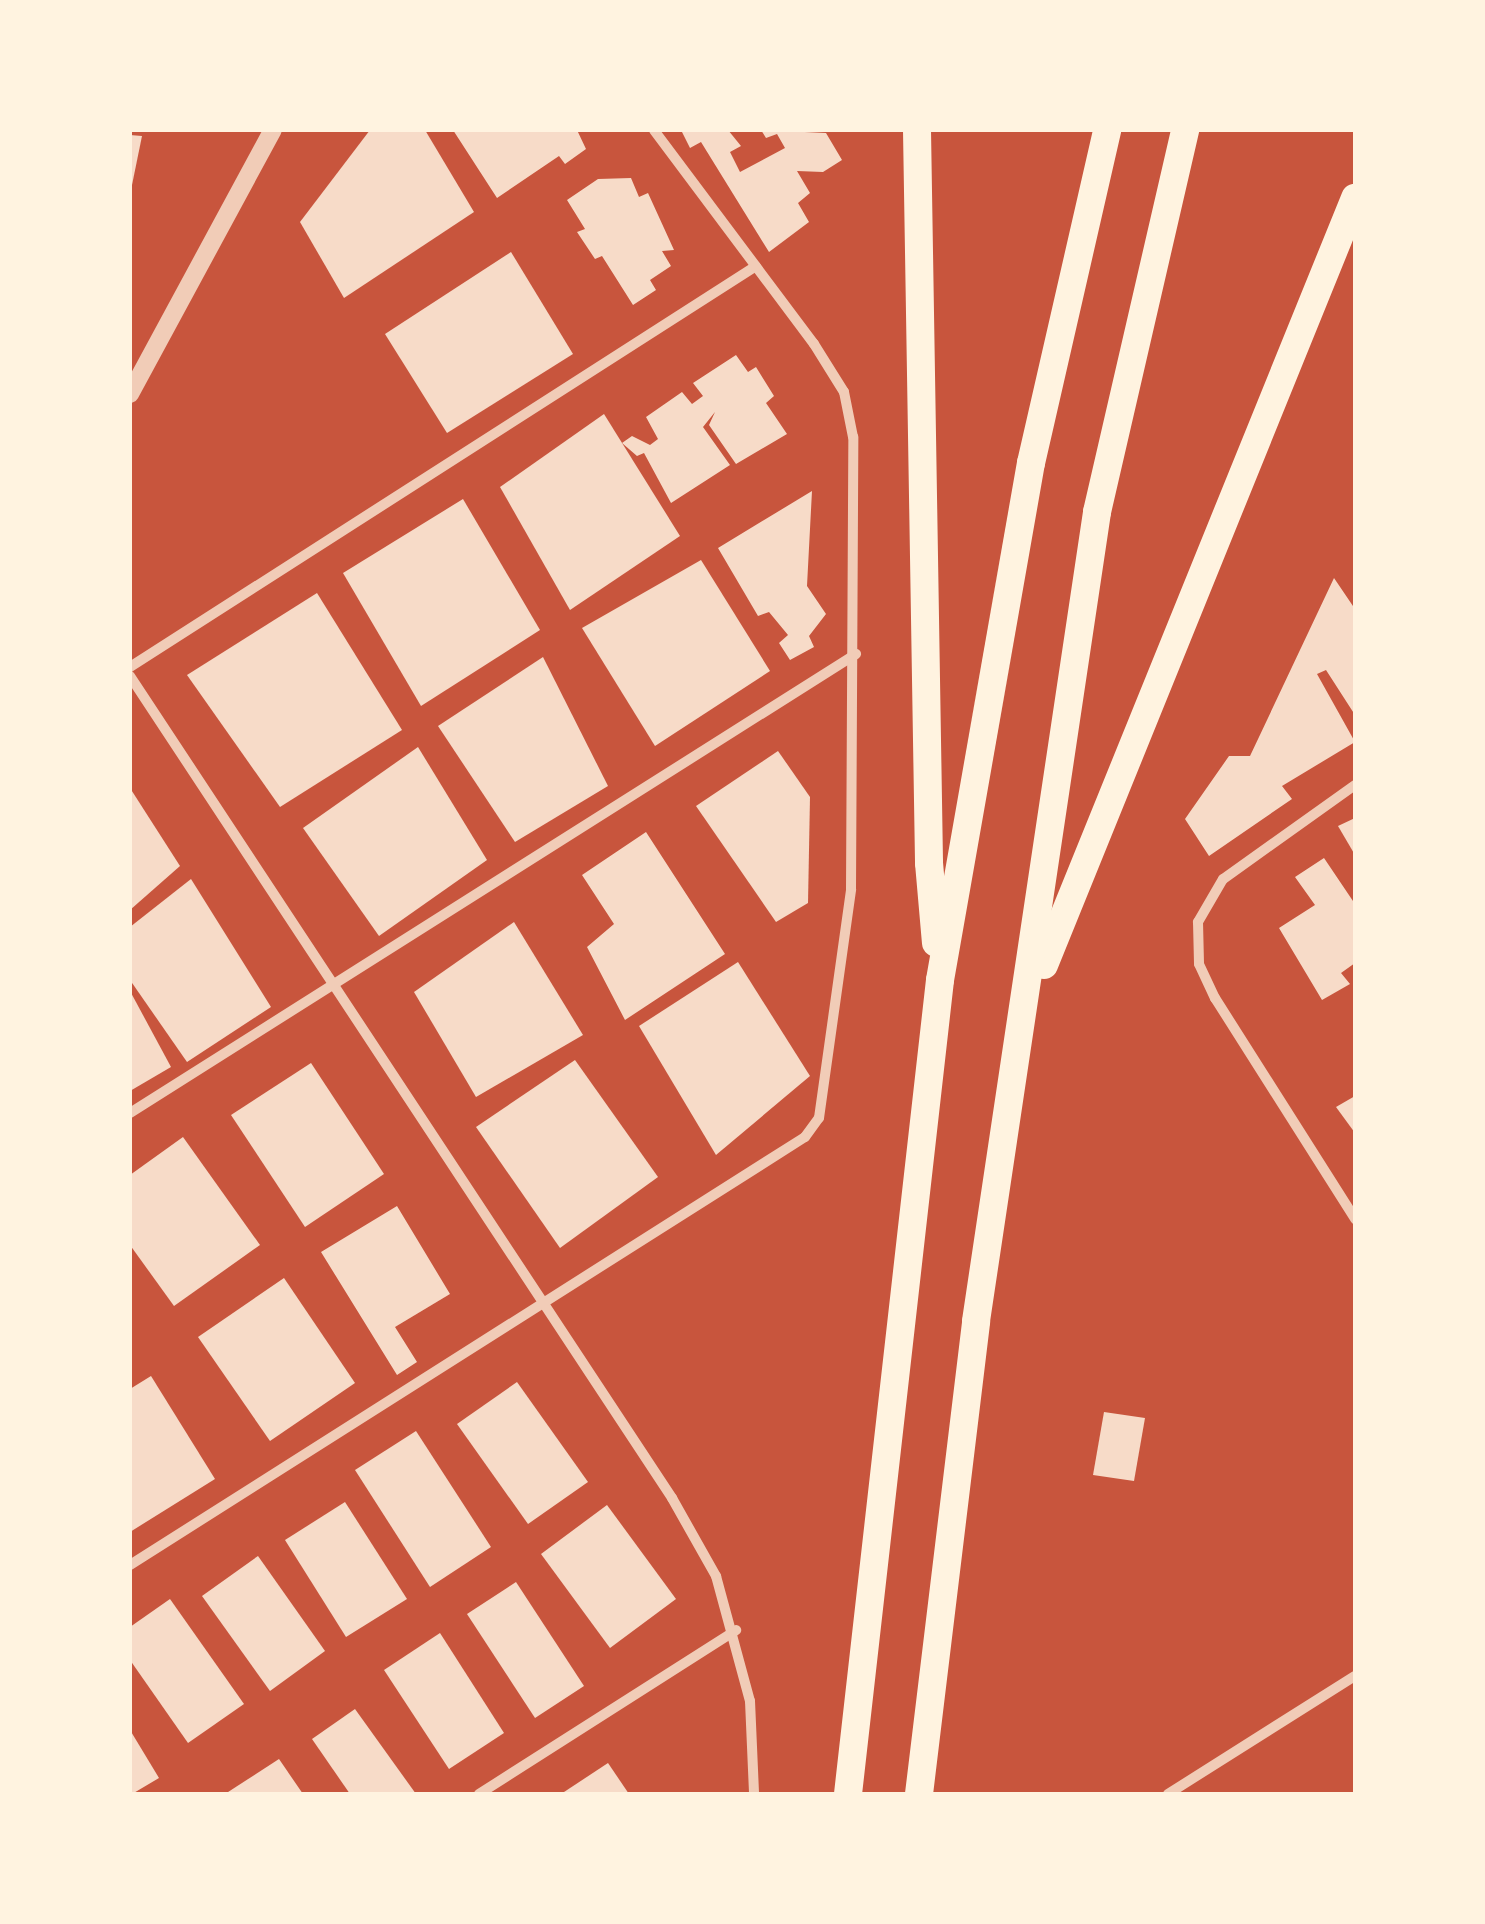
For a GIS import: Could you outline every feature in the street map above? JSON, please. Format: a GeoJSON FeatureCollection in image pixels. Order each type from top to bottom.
{"type":"FeatureCollection","features":[{"type":"Feature","properties":{"kind":"highway"},"geometry":{"type":"LineString","coordinates":[[917,130],[929,864],[940,980]]}},
{"type":"Feature","properties":{"kind":"highway"},"geometry":{"type":"LineString","coordinates":[[848,1794],[940,980],[1031,463],[1107,130]]}},
{"type":"Feature","properties":{"kind":"highway"},"geometry":{"type":"LineString","coordinates":[[919,1794],[976,1321],[1029,1003],[1097,512],[1185,130]]}},
{"type":"Feature","properties":{"kind":"highway"},"geometry":{"type":"LineString","coordinates":[[1029,1003],[1355,198]]}},
{"type":"Feature","properties":{"kind":"street"},"geometry":{"type":"LineString","coordinates":[[130,394],[273,130]]}},
{"type":"Feature","properties":{"kind":"street"},"geometry":{"type":"LineString","coordinates":[[130,1565],[805,1136],[819,1118],[851,889],[856,654],[852,437],[844,392],[654,130]]}},
{"type":"Feature","properties":{"kind":"street"},"geometry":{"type":"LineString","coordinates":[[130,667],[756,266]]}},
{"type":"Feature","properties":{"kind":"street"},"geometry":{"type":"LineString","coordinates":[[130,1113],[856,654]]}},
{"type":"Feature","properties":{"kind":"street"},"geometry":{"type":"LineString","coordinates":[[130,676],[672,1498],[716,1576],[736,1630],[750,1701],[754,1794]]}},
{"type":"Feature","properties":{"kind":"street"},"geometry":{"type":"LineString","coordinates":[[1355,785],[1223,880],[1198,922],[1199,964],[1215,998],[1355,1219]]}},
{"type":"Feature","properties":{"kind":"street"},"geometry":{"type":"LineString","coordinates":[[479,1794],[736,1630]]}},
{"type":"Feature","properties":{"kind":"street"},"geometry":{"type":"LineString","coordinates":[[1168,1794],[1355,1676]]}},
{"type":"Feature","properties":{"kind":"building"},"geometry":{"type":"Polygon","coordinates":[[[370,130],[425,130],[474,212],[344,298],[300,222],[370,130]]]}},
{"type":"Feature","properties":{"kind":"building"},"geometry":{"type":"Polygon","coordinates":[[[453,130],[577,130],[586,149],[565,164],[559,156],[497,198],[453,130]]]}},
{"type":"Feature","properties":{"kind":"building"},"geometry":{"type":"Polygon","coordinates":[[[681,130],[728,130],[741,146],[730,152],[740,172],[785,148],[777,134],[766,138],[761,130],[826,133],[842,160],[823,172],[797,171],[810,193],[798,203],[809,222],[769,252],[701,142],[690,148],[681,130]]]}},
{"type":"Feature","properties":{"kind":"building"},"geometry":{"type":"Polygon","coordinates":[[[130,135],[142,136],[132,185],[130,184],[130,135]]]}},
{"type":"Feature","properties":{"kind":"building"},"geometry":{"type":"Polygon","coordinates":[[[631,178],[639,197],[648,193],[674,250],[662,251],[671,266],[650,280],[656,290],[633,305],[602,256],[595,259],[577,232],[585,229],[567,200],[598,179],[631,178]]]}},
{"type":"Feature","properties":{"kind":"building"},"geometry":{"type":"Polygon","coordinates":[[[511,252],[573,354],[447,433],[385,334],[511,252]]]}},
{"type":"Feature","properties":{"kind":"building"},"geometry":{"type":"Polygon","coordinates":[[[736,355],[748,372],[756,367],[774,396],[766,403],[787,434],[736,464],[709,425],[715,412],[703,427],[730,465],[671,503],[644,453],[637,456],[622,443],[632,436],[650,445],[658,439],[646,417],[682,392],[692,404],[703,396],[693,383],[736,355]]]}},
{"type":"Feature","properties":{"kind":"building"},"geometry":{"type":"Polygon","coordinates":[[[604,414],[680,536],[570,610],[500,487],[604,414]]]}},
{"type":"Feature","properties":{"kind":"building"},"geometry":{"type":"Polygon","coordinates":[[[812,491],[807,586],[826,614],[809,636],[814,647],[790,660],[779,643],[788,635],[769,612],[758,616],[718,548],[812,491]]]}},
{"type":"Feature","properties":{"kind":"building"},"geometry":{"type":"Polygon","coordinates":[[[463,499],[540,630],[421,706],[343,573],[463,499]]]}},
{"type":"Feature","properties":{"kind":"building"},"geometry":{"type":"Polygon","coordinates":[[[701,560],[770,671],[655,746],[582,628],[701,560]]]}},
{"type":"Feature","properties":{"kind":"building"},"geometry":{"type":"Polygon","coordinates":[[[1334,578],[1355,609],[1355,715],[1326,670],[1317,674],[1355,742],[1282,786],[1292,799],[1209,856],[1185,819],[1229,756],[1250,756],[1334,578]]]}},
{"type":"Feature","properties":{"kind":"building"},"geometry":{"type":"Polygon","coordinates":[[[317,593],[402,730],[280,807],[187,675],[317,593]]]}},
{"type":"Feature","properties":{"kind":"building"},"geometry":{"type":"Polygon","coordinates":[[[543,657],[608,786],[515,842],[438,726],[543,657]]]}},
{"type":"Feature","properties":{"kind":"building"},"geometry":{"type":"Polygon","coordinates":[[[418,747],[487,860],[379,936],[303,828],[418,747]]]}},
{"type":"Feature","properties":{"kind":"building"},"geometry":{"type":"Polygon","coordinates":[[[778,751],[810,797],[808,903],[776,922],[696,806],[778,751]]]}},
{"type":"Feature","properties":{"kind":"building"},"geometry":{"type":"Polygon","coordinates":[[[130,788],[180,866],[130,910],[130,788]]]}},
{"type":"Feature","properties":{"kind":"building"},"geometry":{"type":"Polygon","coordinates":[[[1355,818],[1355,855],[1338,826],[1355,818]]]}},
{"type":"Feature","properties":{"kind":"building"},"geometry":{"type":"Polygon","coordinates":[[[646,832],[725,954],[625,1020],[587,947],[614,924],[582,875],[646,832]]]}},
{"type":"Feature","properties":{"kind":"building"},"geometry":{"type":"Polygon","coordinates":[[[1324,858],[1355,904],[1355,963],[1341,973],[1350,984],[1322,1000],[1279,928],[1315,905],[1295,877],[1324,858]]]}},
{"type":"Feature","properties":{"kind":"building"},"geometry":{"type":"Polygon","coordinates":[[[191,879],[271,1007],[187,1062],[130,980],[130,927],[191,879]]]}},
{"type":"Feature","properties":{"kind":"building"},"geometry":{"type":"Polygon","coordinates":[[[514,922],[583,1035],[476,1097],[414,992],[514,922]]]}},
{"type":"Feature","properties":{"kind":"building"},"geometry":{"type":"Polygon","coordinates":[[[738,962],[810,1076],[716,1155],[639,1026],[738,962]]]}},
{"type":"Feature","properties":{"kind":"building"},"geometry":{"type":"Polygon","coordinates":[[[130,991],[171,1067],[130,1091],[130,991]]]}},
{"type":"Feature","properties":{"kind":"building"},"geometry":{"type":"Polygon","coordinates":[[[575,1060],[658,1177],[560,1248],[476,1127],[575,1060]]]}},
{"type":"Feature","properties":{"kind":"building"},"geometry":{"type":"Polygon","coordinates":[[[311,1063],[384,1174],[305,1227],[231,1115],[311,1063]]]}},
{"type":"Feature","properties":{"kind":"building"},"geometry":{"type":"Polygon","coordinates":[[[1355,1096],[1355,1133],[1336,1107],[1355,1096]]]}},
{"type":"Feature","properties":{"kind":"building"},"geometry":{"type":"Polygon","coordinates":[[[183,1137],[260,1245],[174,1306],[130,1245],[130,1175],[183,1137]]]}},
{"type":"Feature","properties":{"kind":"building"},"geometry":{"type":"Polygon","coordinates":[[[397,1206],[450,1294],[395,1327],[417,1362],[397,1375],[321,1252],[397,1206]]]}},
{"type":"Feature","properties":{"kind":"building"},"geometry":{"type":"Polygon","coordinates":[[[284,1278],[355,1383],[270,1441],[198,1337],[284,1278]]]}},
{"type":"Feature","properties":{"kind":"building"},"geometry":{"type":"Polygon","coordinates":[[[151,1376],[215,1479],[130,1532],[130,1389],[151,1376]]]}},
{"type":"Feature","properties":{"kind":"building"},"geometry":{"type":"Polygon","coordinates":[[[517,1382],[588,1482],[528,1524],[457,1424],[517,1382]]]}},
{"type":"Feature","properties":{"kind":"building"},"geometry":{"type":"Polygon","coordinates":[[[1104,1412],[1145,1418],[1134,1481],[1093,1475],[1104,1412]]]}},
{"type":"Feature","properties":{"kind":"building"},"geometry":{"type":"Polygon","coordinates":[[[416,1431],[491,1547],[430,1587],[355,1470],[416,1431]]]}},
{"type":"Feature","properties":{"kind":"building"},"geometry":{"type":"Polygon","coordinates":[[[345,1502],[407,1599],[346,1637],[285,1540],[345,1502]]]}},
{"type":"Feature","properties":{"kind":"building"},"geometry":{"type":"Polygon","coordinates":[[[607,1505],[676,1599],[610,1648],[541,1554],[607,1505]]]}},
{"type":"Feature","properties":{"kind":"building"},"geometry":{"type":"Polygon","coordinates":[[[258,1556],[325,1651],[270,1691],[202,1596],[258,1556]]]}},
{"type":"Feature","properties":{"kind":"building"},"geometry":{"type":"Polygon","coordinates":[[[516,1582],[584,1686],[535,1718],[467,1614],[516,1582]]]}},
{"type":"Feature","properties":{"kind":"building"},"geometry":{"type":"Polygon","coordinates":[[[170,1599],[244,1704],[188,1743],[130,1660],[130,1627],[170,1599]]]}},
{"type":"Feature","properties":{"kind":"building"},"geometry":{"type":"Polygon","coordinates":[[[440,1633],[504,1733],[449,1769],[384,1670],[440,1633]]]}},
{"type":"Feature","properties":{"kind":"building"},"geometry":{"type":"Polygon","coordinates":[[[355,1709],[416,1794],[350,1794],[312,1739],[355,1709]]]}},
{"type":"Feature","properties":{"kind":"building"},"geometry":{"type":"Polygon","coordinates":[[[130,1730],[159,1778],[132,1794],[130,1794],[130,1730]]]}},
{"type":"Feature","properties":{"kind":"building"},"geometry":{"type":"Polygon","coordinates":[[[279,1759],[303,1794],[225,1794],[279,1759]]]}},
{"type":"Feature","properties":{"kind":"building"},"geometry":{"type":"Polygon","coordinates":[[[608,1763],[629,1794],[561,1794],[608,1763]]]}}]}
